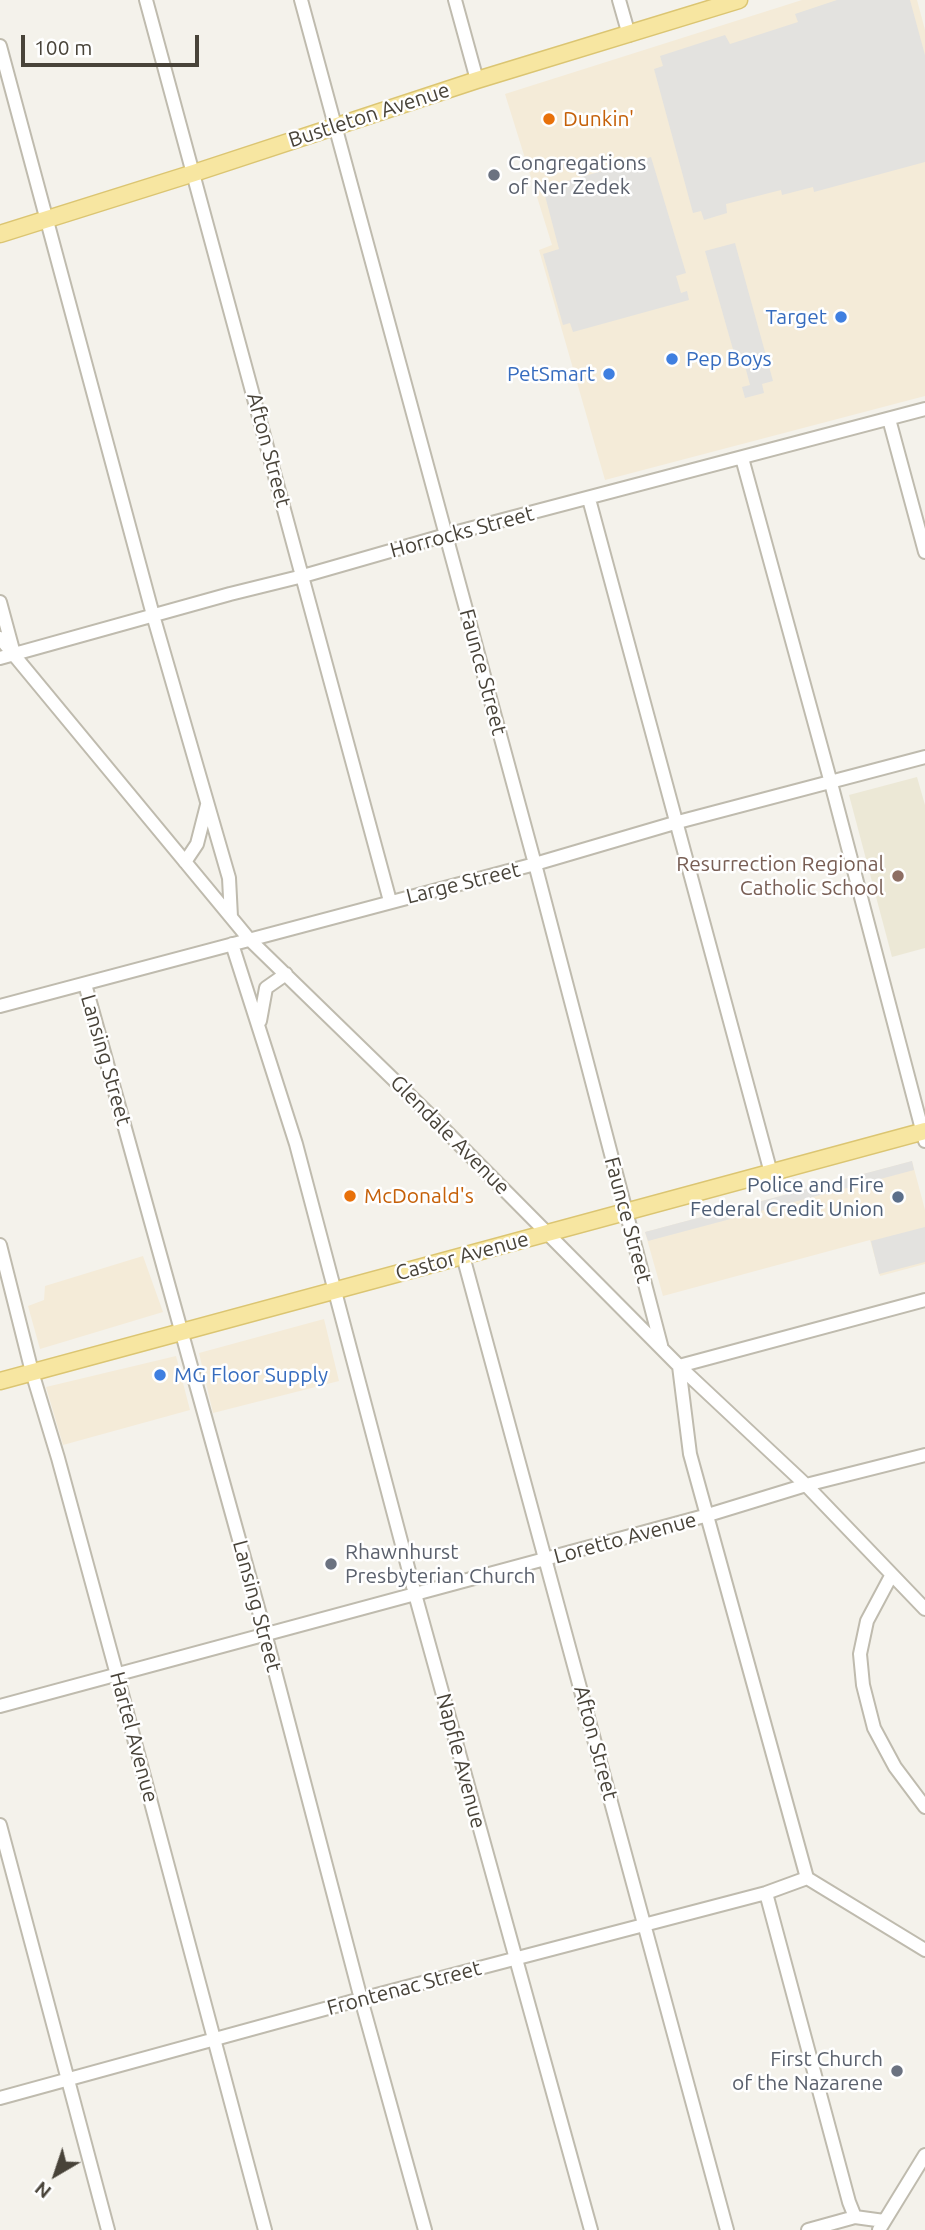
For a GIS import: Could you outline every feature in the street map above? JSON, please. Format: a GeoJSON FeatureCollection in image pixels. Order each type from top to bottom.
{"type":"FeatureCollection","features":[{"type":"Feature","properties":{"kind":"main road","name":"Bustleton Avenue"},"geometry":{"type":"LineString","coordinates":[[0,234],[477,80],[739,0]]}},
{"type":"Feature","properties":{"kind":"main road","name":"Castor Avenue"},"geometry":{"type":"LineString","coordinates":[[0,1381],[548,1232],[924,1135]]}},
{"type":"Feature","properties":{"kind":"street","name":"Afton Street"},"geometry":{"type":"LineString","coordinates":[[146,0],[390,901]]}},
{"type":"Feature","properties":{"kind":"street","name":"Faunce Street"},"geometry":{"type":"LineString","coordinates":[[301,0],[535,864],[661,1345]]}},
{"type":"Feature","properties":{"kind":"street"},"geometry":{"type":"LineString","coordinates":[[456,0],[477,80]]}},
{"type":"Feature","properties":{"kind":"street"},"geometry":{"type":"LineString","coordinates":[[619,0],[629,35]]}},
{"type":"Feature","properties":{"kind":"street"},"geometry":{"type":"LineString","coordinates":[[0,46],[2,63],[47,218],[153,615],[229,878],[231,918]]}},
{"type":"Feature","properties":{"kind":"street","name":"Horrocks Street"},"geometry":{"type":"LineString","coordinates":[[0,658],[446,535],[925,409]]}},
{"type":"Feature","properties":{"kind":"street"},"geometry":{"type":"LineString","coordinates":[[889,419],[925,552]]}},
{"type":"Feature","properties":{"kind":"street"},"geometry":{"type":"LineString","coordinates":[[742,458],[924,1135]]}},
{"type":"Feature","properties":{"kind":"street"},"geometry":{"type":"LineString","coordinates":[[589,499],[771,1173]]}},
{"type":"Feature","properties":{"kind":"street"},"geometry":{"type":"LineString","coordinates":[[0,602],[14,654]]}},
{"type":"Feature","properties":{"kind":"street","name":"Glendale Avenue"},"geometry":{"type":"LineString","coordinates":[[0,638],[249,939],[548,1232],[679,1366],[806,1485],[925,1609]]}},
{"type":"Feature","properties":{"kind":"street","name":"Large Street"},"geometry":{"type":"LineString","coordinates":[[0,1006],[925,757]]}},
{"type":"Feature","properties":{"kind":"street"},"geometry":{"type":"LineString","coordinates":[[185,862],[197,844],[208,801]]}},
{"type":"Feature","properties":{"kind":"street","name":"Napfle Avenue"},"geometry":{"type":"LineString","coordinates":[[232,944],[296,1144],[415,1594],[591,2230]]}},
{"type":"Feature","properties":{"kind":"street"},"geometry":{"type":"LineString","coordinates":[[259,1025],[266,988],[286,974]]}},
{"type":"Feature","properties":{"kind":"street","name":"Lansing Street"},"geometry":{"type":"LineString","coordinates":[[85,984],[265,1633],[425,2230]]}},
{"type":"Feature","properties":{"kind":"street","name":"Hartel Avenue"},"geometry":{"type":"LineString","coordinates":[[0,1245],[265,2230]]}},
{"type":"Feature","properties":{"kind":"street","name":"Afton Street"},"geometry":{"type":"LineString","coordinates":[[463,1256],[727,2230]]}},
{"type":"Feature","properties":{"kind":"street"},"geometry":{"type":"LineString","coordinates":[[925,1300],[679,1366],[690,1454],[807,1878],[925,1950]]}},
{"type":"Feature","properties":{"kind":"street","name":"Loretto Avenue"},"geometry":{"type":"LineString","coordinates":[[0,1706],[708,1515],[806,1485],[925,1455]]}},
{"type":"Feature","properties":{"kind":"street"},"geometry":{"type":"LineString","coordinates":[[891,1576],[867,1620],[860,1654],[863,1685],[874,1728],[895,1766],[925,1807]]}},
{"type":"Feature","properties":{"kind":"street"},"geometry":{"type":"LineString","coordinates":[[0,1825],[108,2230]]}},
{"type":"Feature","properties":{"kind":"street","name":"Frontenac Street"},"geometry":{"type":"LineString","coordinates":[[0,2098],[361,1999],[766,1893],[807,1878]]}},
{"type":"Feature","properties":{"kind":"street"},"geometry":{"type":"LineString","coordinates":[[766,1893],[855,2217]]}},
{"type":"Feature","properties":{"kind":"street"},"geometry":{"type":"LineString","coordinates":[[808,2230],[855,2217],[885,2227],[925,2155]]}},
{"type":"Feature","properties":{"kind":"shaded area"},"geometry":{"type":"Polygon","coordinates":[[[802,0],[917,0],[925,30],[925,396],[605,480],[539,250],[552,245],[505,94],[802,0]]]}},
{"type":"Feature","properties":{"kind":"shaded area"},"geometry":{"type":"Polygon","coordinates":[[[837,0],[910,0],[925,55],[925,162],[814,192],[813,187],[782,195],[781,190],[726,204],[727,213],[704,220],[701,211],[693,213],[654,69],[663,66],[660,56],[725,35],[730,44],[798,22],[795,14],[837,0]]]}},
{"type":"Feature","properties":{"kind":"shaded area"},"geometry":{"type":"Polygon","coordinates":[[[651,157],[686,273],[676,276],[681,293],[687,291],[689,300],[573,332],[570,323],[563,325],[543,254],[559,249],[543,188],[651,157]]]}},
{"type":"Feature","properties":{"kind":"shaded area"},"geometry":{"type":"Polygon","coordinates":[[[735,243],[773,381],[762,384],[764,393],[745,398],[742,387],[750,385],[745,366],[738,367],[705,251],[735,243]]]}},
{"type":"Feature","properties":{"kind":"shaded area","name":"Resurrection Regional Catholic School"},"geometry":{"type":"Polygon","coordinates":[[[917,777],[925,805],[925,948],[892,957],[849,795],[917,777]]]}},
{"type":"Feature","properties":{"kind":"shaded area"},"geometry":{"type":"Polygon","coordinates":[[[912,1161],[925,1210],[925,1264],[880,1276],[870,1240],[663,1296],[645,1232],[912,1161]]]}},
{"type":"Feature","properties":{"kind":"shaded area"},"geometry":{"type":"Polygon","coordinates":[[[912,1161],[914,1170],[648,1241],[645,1232],[912,1161]]]}},
{"type":"Feature","properties":{"kind":"shaded area"},"geometry":{"type":"Polygon","coordinates":[[[925,1227],[925,1262],[879,1274],[871,1241],[925,1227]]]}},
{"type":"Feature","properties":{"kind":"shaded area"},"geometry":{"type":"Polygon","coordinates":[[[143,1256],[163,1312],[40,1349],[28,1306],[44,1300],[45,1286],[143,1256]]]}},
{"type":"Feature","properties":{"kind":"shaded area"},"geometry":{"type":"Polygon","coordinates":[[[324,1319],[339,1381],[213,1413],[199,1353],[324,1319]]]}},
{"type":"Feature","properties":{"kind":"shaded area"},"geometry":{"type":"Polygon","coordinates":[[[176,1356],[190,1410],[63,1445],[46,1387],[176,1356]]]}},
{"type":"Feature","properties":{"kind":"place","name":"Dunkin'"},"geometry":{"type":"Point","coordinates":[549,119]}},
{"type":"Feature","properties":{"kind":"place","name":"Congregations of Ner Zedek"},"geometry":{"type":"Point","coordinates":[494,175]}},
{"type":"Feature","properties":{"kind":"place","name":"Target"},"geometry":{"type":"Point","coordinates":[841,317]}},
{"type":"Feature","properties":{"kind":"place","name":"Pep Boys"},"geometry":{"type":"Point","coordinates":[672,359]}},
{"type":"Feature","properties":{"kind":"place","name":"PetSmart"},"geometry":{"type":"Point","coordinates":[609,374]}},
{"type":"Feature","properties":{"kind":"place","name":"Resurrection Regional Catholic School"},"geometry":{"type":"Point","coordinates":[898,876]}},
{"type":"Feature","properties":{"kind":"place","name":"McDonald's"},"geometry":{"type":"Point","coordinates":[350,1196]}},
{"type":"Feature","properties":{"kind":"place","name":"Police and Fire Federal Credit Union"},"geometry":{"type":"Point","coordinates":[898,1197]}},
{"type":"Feature","properties":{"kind":"place","name":"MG Floor Supply"},"geometry":{"type":"Point","coordinates":[160,1375]}},
{"type":"Feature","properties":{"kind":"place","name":"Rhawnhurst Presbyterian Church"},"geometry":{"type":"Point","coordinates":[331,1564]}},
{"type":"Feature","properties":{"kind":"place","name":"First Church of the Nazarene"},"geometry":{"type":"Point","coordinates":[897,2071]}}]}
